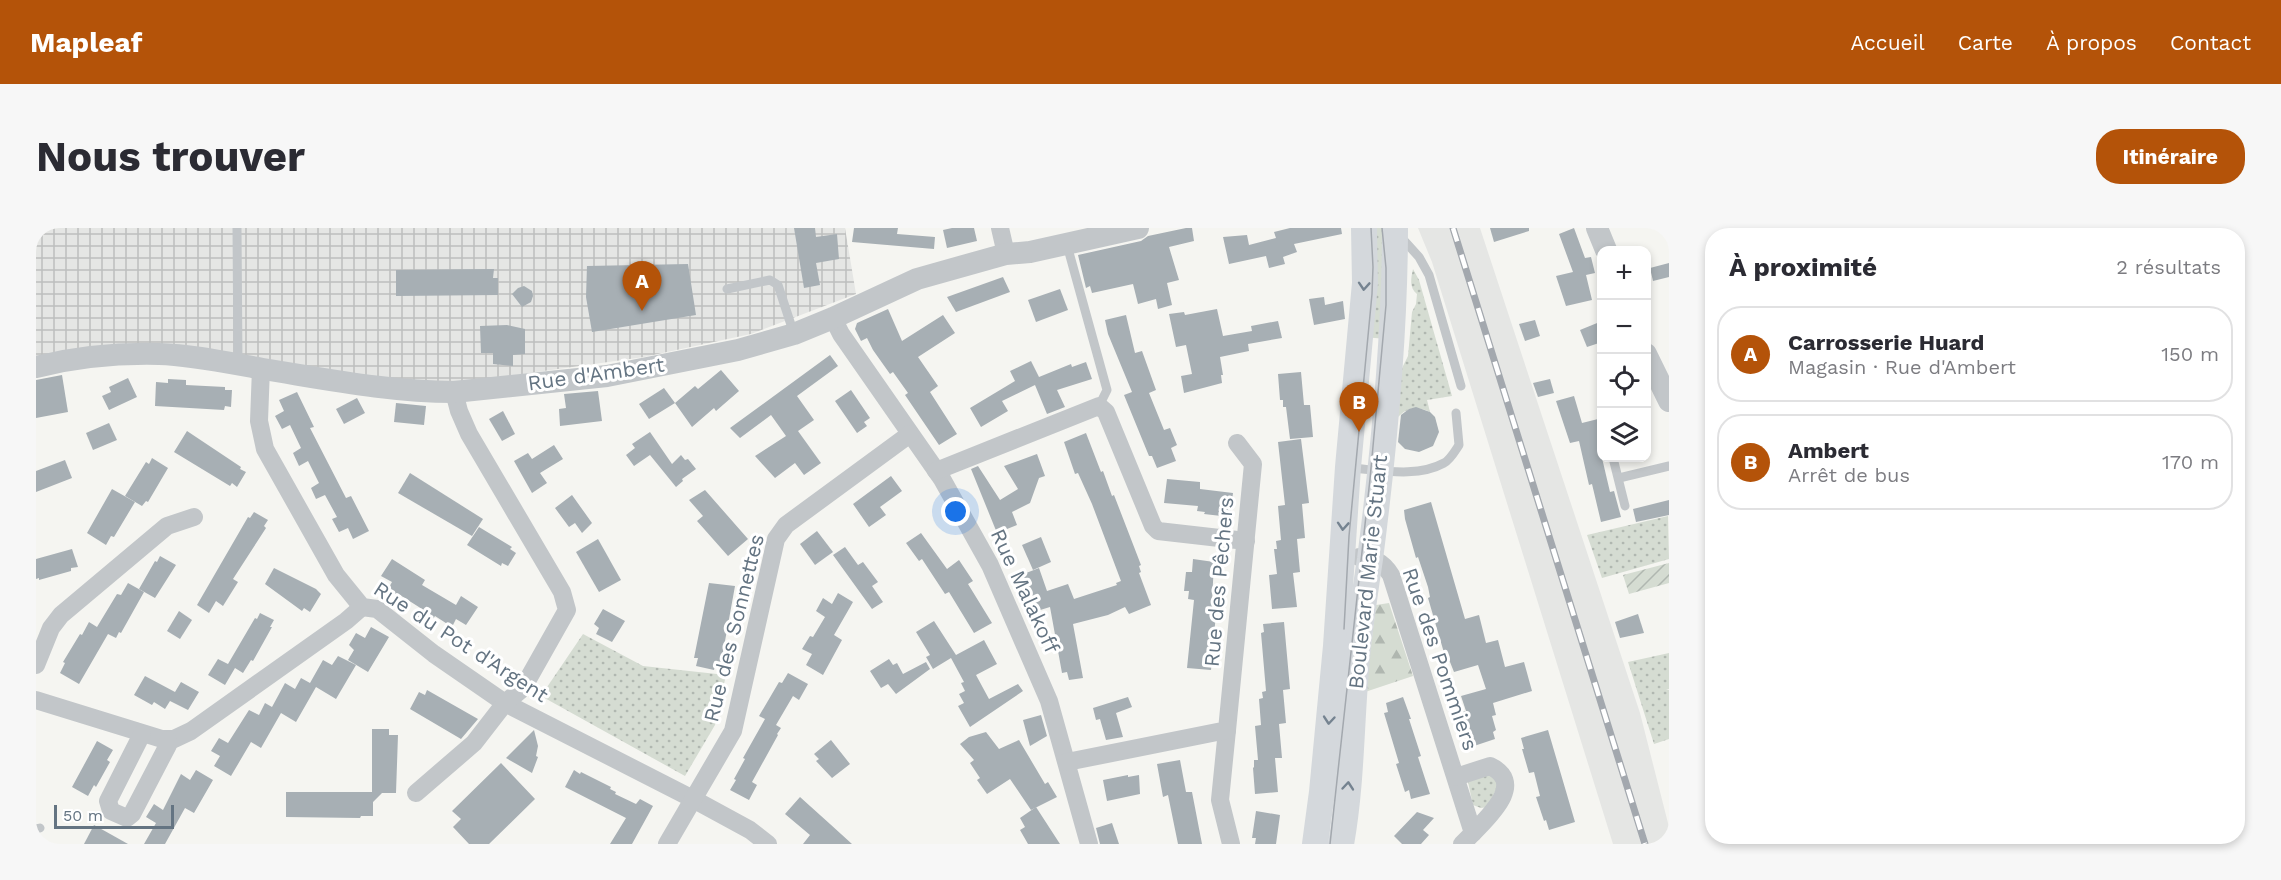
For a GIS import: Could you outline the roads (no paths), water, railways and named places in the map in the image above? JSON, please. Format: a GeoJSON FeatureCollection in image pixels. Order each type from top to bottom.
{"type":"FeatureCollection","features":[{"type":"Feature","properties":{"kind":"main road","name":"Boulevard Marie Stuart"},"geometry":{"type":"LineString","coordinates":[[1315,844],[1334,668],[1348,467],[1365,283],[1364,228]]}},
{"type":"Feature","properties":{"kind":"main road","name":"Boulevard Marie Stuart"},"geometry":{"type":"LineString","coordinates":[[1341,844],[1351,759],[1357,659],[1380,470],[1395,289],[1395,231]]}},
{"type":"Feature","properties":{"kind":"street"},"geometry":{"type":"LineString","coordinates":[[1000,228],[1006,254]]}},
{"type":"Feature","properties":{"kind":"street","name":"Rue d'Ambert"},"geometry":{"type":"LineString","coordinates":[[36,367],[73,358],[160,354],[375,386],[431,392],[454,392],[607,376],[712,356],[794,334],[917,279],[1006,254],[1067,244],[1138,228]]}},
{"type":"Feature","properties":{"kind":"street"},"geometry":{"type":"LineString","coordinates":[[1597,228],[1604,246]]}},
{"type":"Feature","properties":{"kind":"street","name":"Rue Malakoff"},"geometry":{"type":"LineString","coordinates":[[833,318],[936,471],[990,565],[1049,701],[1089,844]]}},
{"type":"Feature","properties":{"kind":"street"},"geometry":{"type":"LineString","coordinates":[[1651,363],[1669,401]]}},
{"type":"Feature","properties":{"kind":"street","name":"Rue du Pot d'Argent"},"geometry":{"type":"LineString","coordinates":[[261,368],[259,421],[266,449],[336,575],[362,607],[377,609],[434,654],[505,703],[693,799],[750,830],[768,844]]}},
{"type":"Feature","properties":{"kind":"street"},"geometry":{"type":"LineString","coordinates":[[416,794],[474,743],[505,703],[523,688],[567,614],[562,592],[469,434],[454,392]]}},
{"type":"Feature","properties":{"kind":"street"},"geometry":{"type":"LineString","coordinates":[[936,471],[1099,406],[1106,412],[1153,526],[1158,531],[1246,541]]}},
{"type":"Feature","properties":{"kind":"street","name":"Rue des Sonnettes"},"geometry":{"type":"LineString","coordinates":[[667,844],[733,731],[776,539],[786,525],[910,434]]}},
{"type":"Feature","properties":{"kind":"street","name":"Rue des Pêchers"},"geometry":{"type":"LineString","coordinates":[[1231,844],[1220,800],[1253,465],[1237,443]]}},
{"type":"Feature","properties":{"kind":"street"},"geometry":{"type":"LineString","coordinates":[[36,665],[51,628],[61,615],[166,526],[194,517]]}},
{"type":"Feature","properties":{"kind":"street","name":"Rue des Pommiers"},"geometry":{"type":"LineString","coordinates":[[1342,556],[1376,559],[1391,575],[1456,777],[1468,838]]}},
{"type":"Feature","properties":{"kind":"street"},"geometry":{"type":"LineString","coordinates":[[36,700],[168,740],[191,730],[346,621],[362,607]]}},
{"type":"Feature","properties":{"kind":"street"},"geometry":{"type":"LineString","coordinates":[[1067,762],[1227,730]]}},
{"type":"Feature","properties":{"kind":"street"},"geometry":{"type":"LineString","coordinates":[[142,734],[108,801],[111,811],[122,818],[127,818],[132,814],[168,745],[168,740]]}},
{"type":"Feature","properties":{"kind":"street","name":"Rue des Pommiers"},"geometry":{"type":"LineString","coordinates":[[1456,777],[1490,766],[1500,771],[1504,781],[1505,790],[1495,810],[1468,838]]}},
{"type":"Feature","properties":{"kind":"lane"},"geometry":{"type":"LineString","coordinates":[[237,228],[238,364]]}},
{"type":"Feature","properties":{"kind":"lane"},"geometry":{"type":"LineString","coordinates":[[1395,231],[1419,257],[1429,275],[1461,386]]}},
{"type":"Feature","properties":{"kind":"lane"},"geometry":{"type":"LineString","coordinates":[[1067,244],[1107,390],[1099,406]]}},
{"type":"Feature","properties":{"kind":"lane"},"geometry":{"type":"LineString","coordinates":[[727,289],[770,280],[775,281],[794,334]]}},
{"type":"Feature","properties":{"kind":"lane"},"geometry":{"type":"LineString","coordinates":[[1348,467],[1404,471],[1429,469],[1446,463],[1459,445],[1456,413]]}},
{"type":"Feature","properties":{"kind":"lane"},"geometry":{"type":"LineString","coordinates":[[1614,462],[1624,506]]}},
{"type":"Feature","properties":{"kind":"lane"},"geometry":{"type":"LineString","coordinates":[[1618,478],[1669,466]]}},
{"type":"Feature","properties":{"kind":"tram line"},"geometry":{"type":"LineString","coordinates":[[1344,629],[1349,536],[1372,294],[1371,228]]}},
{"type":"Feature","properties":{"kind":"tram line"},"geometry":{"type":"LineString","coordinates":[[1330,844],[1370,479],[1386,305],[1386,268],[1382,228]]}},
{"type":"Feature","properties":{"kind":"railway"},"geometry":{"type":"LineString","coordinates":[[1453,228],[1645,844]]}},
{"type":"Feature","properties":{"kind":"place","name":"Carrosserie Huard"},"geometry":{"type":"Point","coordinates":[642,311]}},
{"type":"Feature","properties":{"kind":"place","name":"Ambert"},"geometry":{"type":"Point","coordinates":[1359,432]}}]}
